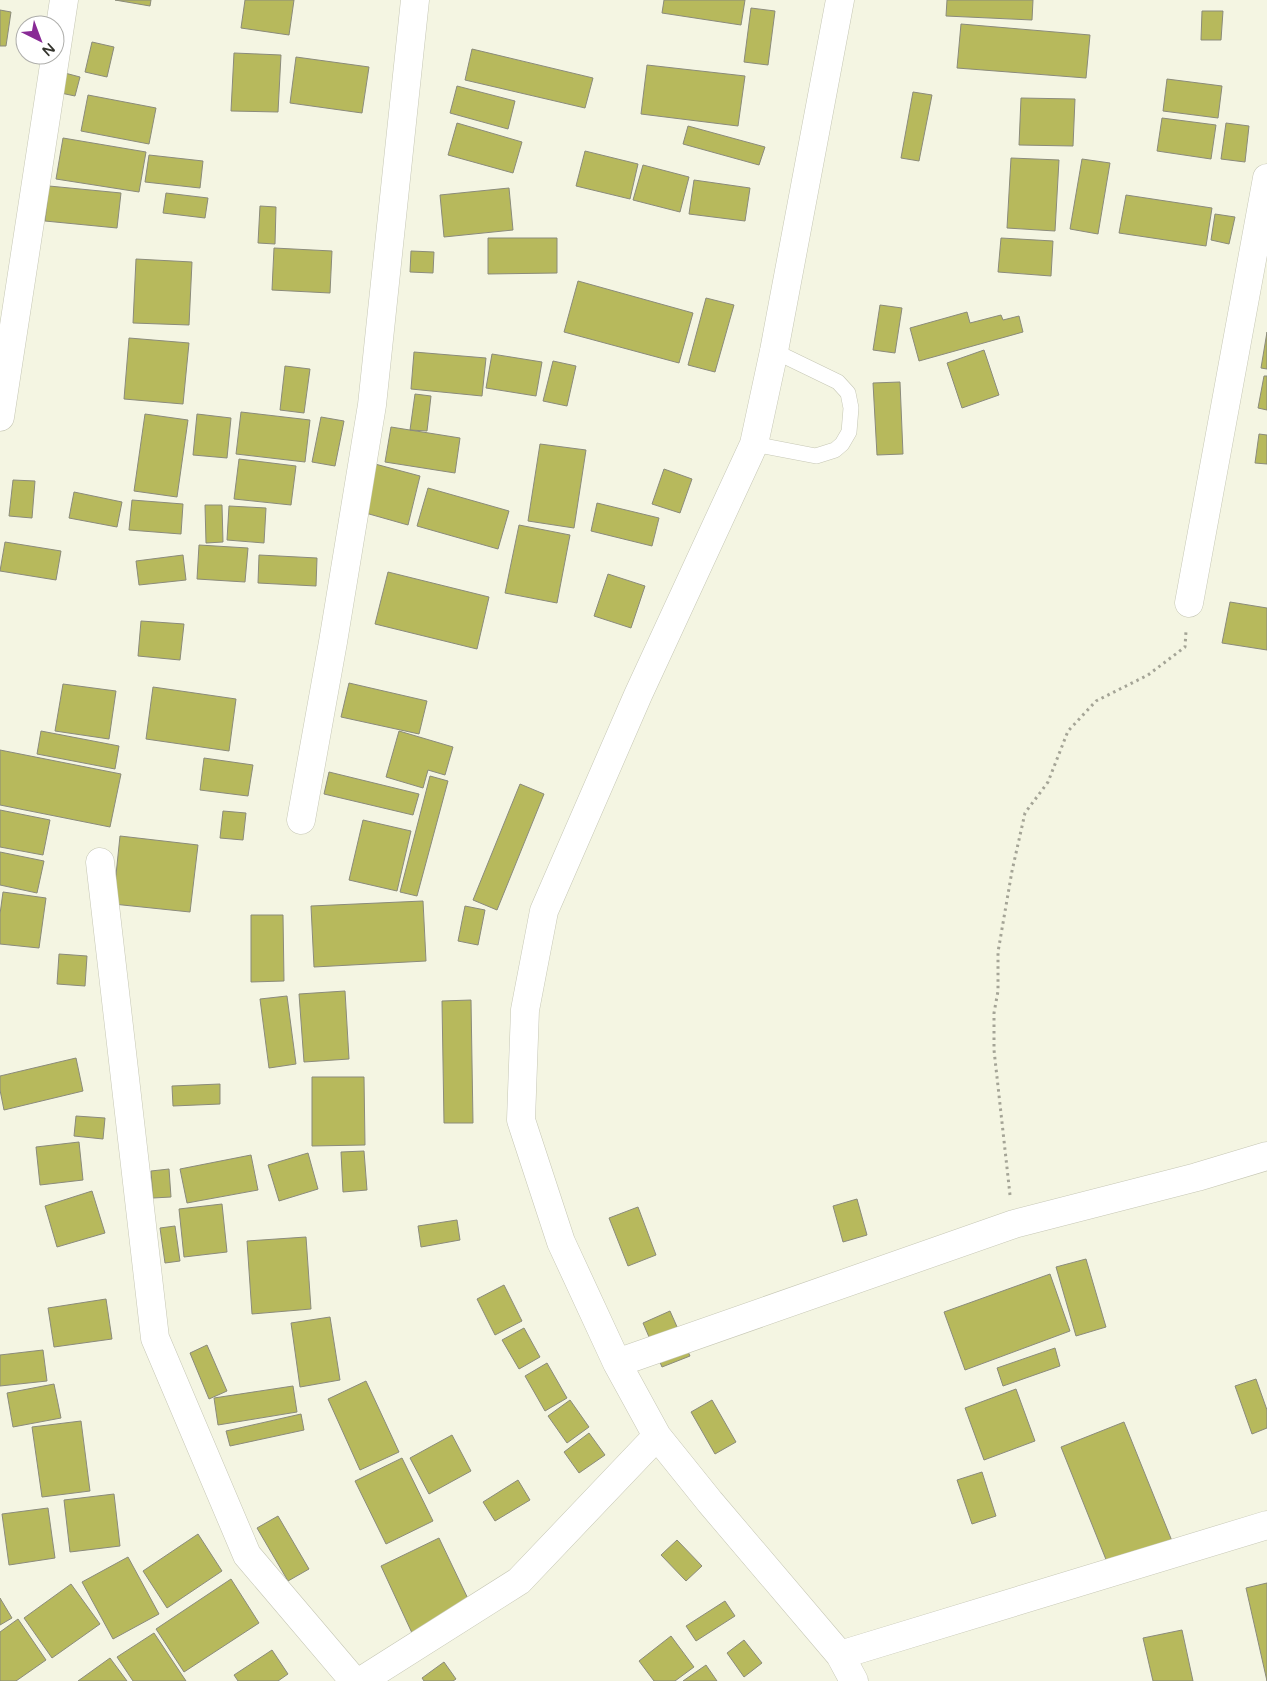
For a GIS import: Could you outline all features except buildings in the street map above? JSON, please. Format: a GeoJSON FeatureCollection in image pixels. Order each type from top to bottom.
{"type":"FeatureCollection","features":[{"type":"Feature","properties":{"kind":"street"},"geometry":{"type":"LineString","coordinates":[[0,418],[64,0]]}},
{"type":"Feature","properties":{"kind":"street"},"geometry":{"type":"LineString","coordinates":[[301,820],[333,642],[372,405],[415,0]]}},
{"type":"Feature","properties":{"kind":"street"},"geometry":{"type":"LineString","coordinates":[[840,0],[774,351],[754,444],[638,695],[544,911],[525,1010],[521,1120],[561,1242],[617,1364],[657,1436],[716,1509],[840,1654],[854,1681]]}},
{"type":"Feature","properties":{"kind":"street"},"geometry":{"type":"LineString","coordinates":[[1188,603],[1267,178]]}},
{"type":"Feature","properties":{"kind":"street"},"geometry":{"type":"LineString","coordinates":[[100,862],[155,1338],[247,1555],[354,1681]]}},
{"type":"Feature","properties":{"kind":"street"},"geometry":{"type":"LineString","coordinates":[[617,1364],[1014,1224],[1197,1177],[1267,1156]]}},
{"type":"Feature","properties":{"kind":"street"},"geometry":{"type":"LineString","coordinates":[[361,1681],[519,1581],[657,1436]]}},
{"type":"Feature","properties":{"kind":"street"},"geometry":{"type":"LineString","coordinates":[[840,1654],[1267,1525]]}},
{"type":"Feature","properties":{"kind":"lane"},"geometry":{"type":"LineString","coordinates":[[754,444],[816,456],[835,450],[842,444],[849,432],[850,401],[848,393],[838,382],[774,351]]}},
{"type":"Feature","properties":{"kind":"path"},"geometry":{"type":"LineString","coordinates":[[1014,1224],[994,1050],[994,1013],[998,991],[998,952],[1012,871],[1025,813],[1048,782],[1068,731],[1096,701],[1148,675],[1185,647],[1188,603]]}}]}
